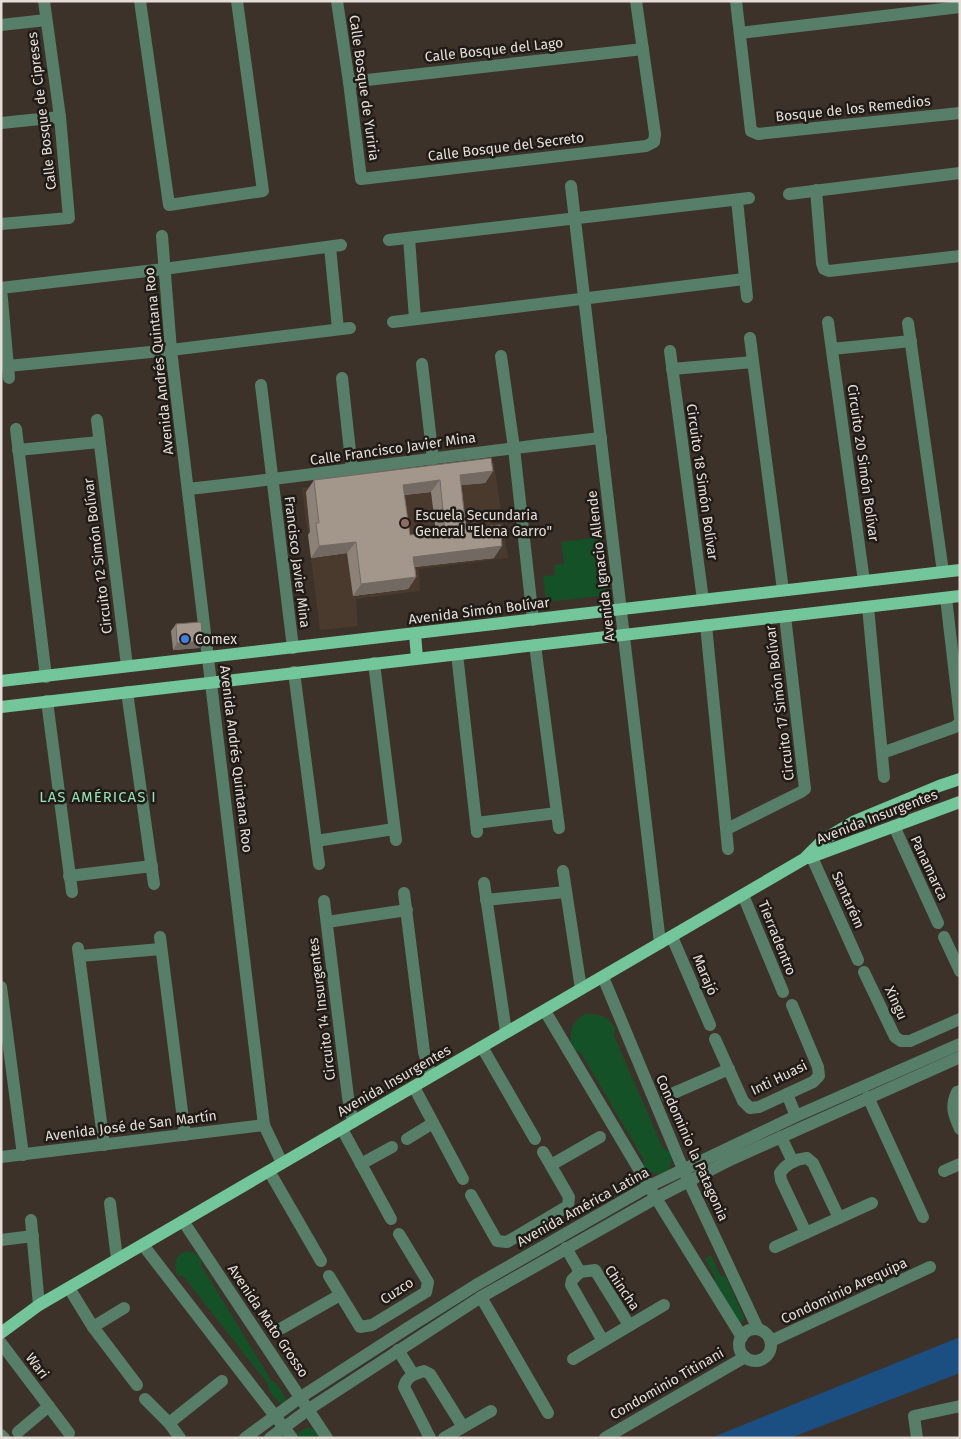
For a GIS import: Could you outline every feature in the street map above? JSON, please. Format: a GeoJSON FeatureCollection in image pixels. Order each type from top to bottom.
{"type":"FeatureCollection","features":[{"type":"Feature","properties":{"kind":"main road","name":"Avenida Simón Bolívar"},"geometry":{"type":"LineString","coordinates":[[1,681],[960,570]]}},
{"type":"Feature","properties":{"kind":"main road"},"geometry":{"type":"LineString","coordinates":[[1,707],[960,596]]}},
{"type":"Feature","properties":{"kind":"main road"},"geometry":{"type":"LineString","coordinates":[[415,634],[417,658]]}},
{"type":"Feature","properties":{"kind":"main road","name":"Avenida Insurgentes"},"geometry":{"type":"LineString","coordinates":[[809,856],[823,840],[855,821],[960,779]]}},
{"type":"Feature","properties":{"kind":"main road","name":"Avenida Insurgentes"},"geometry":{"type":"LineString","coordinates":[[1,1333],[40,1305],[809,856],[960,802]]}},
{"type":"Feature","properties":{"kind":"street","name":"Calle Bosque de Cipreses"},"geometry":{"type":"LineString","coordinates":[[1,224],[69,218],[60,116],[44,1]]}},
{"type":"Feature","properties":{"kind":"street"},"geometry":{"type":"LineString","coordinates":[[140,1],[169,205],[263,191],[237,1]]}},
{"type":"Feature","properties":{"kind":"street","name":"Calle Bosque de Yuriria"},"geometry":{"type":"LineString","coordinates":[[337,1],[361,179]]}},
{"type":"Feature","properties":{"kind":"street"},"geometry":{"type":"LineString","coordinates":[[636,1],[643,49]]}},
{"type":"Feature","properties":{"kind":"street"},"geometry":{"type":"LineString","coordinates":[[736,1],[740,33],[960,7]]}},
{"type":"Feature","properties":{"kind":"street"},"geometry":{"type":"LineString","coordinates":[[1,25],[46,20]]}},
{"type":"Feature","properties":{"kind":"street","name":"Bosque de los Remedios"},"geometry":{"type":"LineString","coordinates":[[740,33],[751,131],[758,134],[960,113]]}},
{"type":"Feature","properties":{"kind":"street","name":"Calle Bosque del Lago"},"geometry":{"type":"LineString","coordinates":[[349,82],[643,49]]}},
{"type":"Feature","properties":{"kind":"street","name":"Calle Bosque del Secreto"},"geometry":{"type":"LineString","coordinates":[[361,179],[646,146],[654,142],[655,134],[643,49]]}},
{"type":"Feature","properties":{"kind":"street"},"geometry":{"type":"LineString","coordinates":[[1,123],[60,116]]}},
{"type":"Feature","properties":{"kind":"street"},"geometry":{"type":"LineString","coordinates":[[789,194],[960,173]]}},
{"type":"Feature","properties":{"kind":"street","name":"Avenida Ignacio Allende"},"geometry":{"type":"LineString","coordinates":[[571,186],[660,943]]}},
{"type":"Feature","properties":{"kind":"street"},"geometry":{"type":"LineString","coordinates":[[816,190],[824,268],[829,270],[960,256]]}},
{"type":"Feature","properties":{"kind":"street"},"geometry":{"type":"LineString","coordinates":[[389,240],[743,199],[744,279],[747,297]]}},
{"type":"Feature","properties":{"kind":"street","name":"Avenida Andrés Quintana Roo"},"geometry":{"type":"LineString","coordinates":[[162,236],[172,350],[264,1125],[282,1163]]}},
{"type":"Feature","properties":{"kind":"street"},"geometry":{"type":"LineString","coordinates":[[409,238],[415,319]]}},
{"type":"Feature","properties":{"kind":"street"},"geometry":{"type":"LineString","coordinates":[[336,246],[344,329],[9,372],[1,288],[164,269],[336,246]]}},
{"type":"Feature","properties":{"kind":"street"},"geometry":{"type":"LineString","coordinates":[[393,322],[744,279]]}},
{"type":"Feature","properties":{"kind":"street","name":"Circuito 20 Simón Bolívar"},"geometry":{"type":"LineString","coordinates":[[828,322],[864,581]]}},
{"type":"Feature","properties":{"kind":"street"},"geometry":{"type":"LineString","coordinates":[[908,323],[943,572]]}},
{"type":"Feature","properties":{"kind":"street"},"geometry":{"type":"LineString","coordinates":[[750,338],[783,590]]}},
{"type":"Feature","properties":{"kind":"street"},"geometry":{"type":"LineString","coordinates":[[832,349],[911,341]]}},
{"type":"Feature","properties":{"kind":"street","name":"Circuito 18 Simón Bolívar"},"geometry":{"type":"LineString","coordinates":[[670,351],[703,600]]}},
{"type":"Feature","properties":{"kind":"street"},"geometry":{"type":"LineString","coordinates":[[501,356],[514,448],[533,620]]}},
{"type":"Feature","properties":{"kind":"street"},"geometry":{"type":"LineString","coordinates":[[672,369],[753,362]]}},
{"type":"Feature","properties":{"kind":"street"},"geometry":{"type":"LineString","coordinates":[[422,364],[433,459]]}},
{"type":"Feature","properties":{"kind":"street"},"geometry":{"type":"LineString","coordinates":[[342,378],[352,470]]}},
{"type":"Feature","properties":{"kind":"street","name":"Francisco Javier Mina"},"geometry":{"type":"LineString","coordinates":[[260,385],[294,648]]}},
{"type":"Feature","properties":{"kind":"street","name":"Circuito 12 Simón Bolívar"},"geometry":{"type":"LineString","coordinates":[[97,420],[127,666]]}},
{"type":"Feature","properties":{"kind":"street"},"geometry":{"type":"LineString","coordinates":[[16,429],[46,677]]}},
{"type":"Feature","properties":{"kind":"street","name":"Calle Francisco Javier Mina"},"geometry":{"type":"LineString","coordinates":[[188,489],[601,438]]}},
{"type":"Feature","properties":{"kind":"street"},"geometry":{"type":"LineString","coordinates":[[18,450],[99,442]]}},
{"type":"Feature","properties":{"kind":"street"},"geometry":{"type":"LineString","coordinates":[[946,598],[960,718]]}},
{"type":"Feature","properties":{"kind":"street"},"geometry":{"type":"LineString","coordinates":[[868,607],[884,777]]}},
{"type":"Feature","properties":{"kind":"street","name":"Circuito 17 Simón Bolívar"},"geometry":{"type":"LineString","coordinates":[[727,829],[805,789],[786,616]]}},
{"type":"Feature","properties":{"kind":"street"},"geometry":{"type":"LineString","coordinates":[[706,625],[728,849]]}},
{"type":"Feature","properties":{"kind":"street"},"geometry":{"type":"LineString","coordinates":[[535,645],[559,828]]}},
{"type":"Feature","properties":{"kind":"street"},"geometry":{"type":"LineString","coordinates":[[457,654],[477,827],[557,813]]}},
{"type":"Feature","properties":{"kind":"street"},"geometry":{"type":"LineString","coordinates":[[316,841],[395,835],[374,663]]}},
{"type":"Feature","properties":{"kind":"street"},"geometry":{"type":"LineString","coordinates":[[294,672],[319,864]]}},
{"type":"Feature","properties":{"kind":"street"},"geometry":{"type":"LineString","coordinates":[[127,692],[154,884]]}},
{"type":"Feature","properties":{"kind":"street"},"geometry":{"type":"LineString","coordinates":[[47,701],[72,892]]}},
{"type":"Feature","properties":{"kind":"street"},"geometry":{"type":"LineString","coordinates":[[882,753],[955,728],[960,722]]}},
{"type":"Feature","properties":{"kind":"street","name":"Panamarca"},"geometry":{"type":"LineString","coordinates":[[894,826],[938,923]]}},
{"type":"Feature","properties":{"kind":"street","name":"Santarém"},"geometry":{"type":"LineString","coordinates":[[809,856],[858,960]]}},
{"type":"Feature","properties":{"kind":"street"},"geometry":{"type":"LineString","coordinates":[[69,876],[152,866]]}},
{"type":"Feature","properties":{"kind":"street"},"geometry":{"type":"LineString","coordinates":[[563,871],[581,989]]}},
{"type":"Feature","properties":{"kind":"street"},"geometry":{"type":"LineString","coordinates":[[484,883],[506,1032]]}},
{"type":"Feature","properties":{"kind":"street"},"geometry":{"type":"LineString","coordinates":[[404,892],[424,1052],[431,1076]]}},
{"type":"Feature","properties":{"kind":"street"},"geometry":{"type":"LineString","coordinates":[[486,900],[565,892]]}},
{"type":"Feature","properties":{"kind":"street","name":"Tierradentro"},"geometry":{"type":"LineString","coordinates":[[743,895],[784,992]]}},
{"type":"Feature","properties":{"kind":"street","name":"Circuito 14 Insurgentes"},"geometry":{"type":"LineString","coordinates":[[324,901],[348,1097],[353,1122]]}},
{"type":"Feature","properties":{"kind":"street","name":"Circuito 14 Insurgentes"},"geometry":{"type":"LineString","coordinates":[[327,922],[407,910]]}},
{"type":"Feature","properties":{"kind":"street"},"geometry":{"type":"LineString","coordinates":[[944,936],[959,969]]}},
{"type":"Feature","properties":{"kind":"street","name":"Marajó"},"geometry":{"type":"LineString","coordinates":[[672,937],[710,1025]]}},
{"type":"Feature","properties":{"kind":"street"},"geometry":{"type":"LineString","coordinates":[[104,1145],[79,952],[161,943],[185,1135]]}},
{"type":"Feature","properties":{"kind":"street","name":"Xingu"},"geometry":{"type":"LineString","coordinates":[[864,972],[895,1037],[901,1041],[910,1042],[960,1019]]}},
{"type":"Feature","properties":{"kind":"street","name":"Condominio la Patagonia"},"geometry":{"type":"LineString","coordinates":[[603,977],[686,1175],[758,1329],[764,1331],[771,1341]]}},
{"type":"Feature","properties":{"kind":"street"},"geometry":{"type":"LineString","coordinates":[[1,987],[23,1155]]}},
{"type":"Feature","properties":{"kind":"street","name":"Inti Huasi"},"geometry":{"type":"LineString","coordinates":[[715,1039],[743,1102],[750,1108],[759,1107],[814,1082],[819,1076],[818,1067],[792,1005]]}},
{"type":"Feature","properties":{"kind":"street"},"geometry":{"type":"LineString","coordinates":[[545,1011],[652,1192],[742,1337]]}},
{"type":"Feature","properties":{"kind":"street"},"geometry":{"type":"LineString","coordinates":[[933,1031],[942,1051]]}},
{"type":"Feature","properties":{"kind":"street","name":"Avenida América Latina"},"geometry":{"type":"LineString","coordinates":[[245,1438],[301,1397],[406,1329],[550,1242],[686,1175],[796,1116],[960,1044]]}},
{"type":"Feature","properties":{"kind":"street"},"geometry":{"type":"LineString","coordinates":[[482,1047],[535,1139]]}},
{"type":"Feature","properties":{"kind":"street","name":"Avenida América Latina"},"geometry":{"type":"LineString","coordinates":[[686,1175],[781,1136],[868,1097],[958,1062]]}},
{"type":"Feature","properties":{"kind":"street"},"geometry":{"type":"LineString","coordinates":[[667,1096],[729,1070]]}},
{"type":"Feature","properties":{"kind":"street"},"geometry":{"type":"LineString","coordinates":[[414,1087],[463,1179]]}},
{"type":"Feature","properties":{"kind":"street"},"geometry":{"type":"LineString","coordinates":[[960,1091],[957,1092],[953,1101],[952,1111],[960,1129]]}},
{"type":"Feature","properties":{"kind":"street"},"geometry":{"type":"LineString","coordinates":[[786,1094],[796,1116]]}},
{"type":"Feature","properties":{"kind":"street"},"geometry":{"type":"LineString","coordinates":[[868,1097],[923,1217]]}},
{"type":"Feature","properties":{"kind":"street"},"geometry":{"type":"LineString","coordinates":[[407,1139],[433,1123]]}},
{"type":"Feature","properties":{"kind":"street","name":"Avenida José de San Martín"},"geometry":{"type":"LineString","coordinates":[[1,1157],[264,1125]]}},
{"type":"Feature","properties":{"kind":"street"},"geometry":{"type":"LineString","coordinates":[[342,1129],[391,1219]]}},
{"type":"Feature","properties":{"kind":"street"},"geometry":{"type":"LineString","coordinates":[[550,1166],[600,1136]]}},
{"type":"Feature","properties":{"kind":"street"},"geometry":{"type":"LineString","coordinates":[[781,1136],[793,1162]]}},
{"type":"Feature","properties":{"kind":"street"},"geometry":{"type":"LineString","coordinates":[[361,1164],[392,1147]]}},
{"type":"Feature","properties":{"kind":"street"},"geometry":{"type":"LineString","coordinates":[[471,1195],[497,1241],[507,1242],[540,1223],[568,1206],[569,1197],[543,1152]]}},
{"type":"Feature","properties":{"kind":"street"},"geometry":{"type":"LineString","coordinates":[[806,1232],[780,1173],[786,1165],[800,1159],[807,1158],[813,1164],[839,1218]]}},
{"type":"Feature","properties":{"kind":"street"},"geometry":{"type":"LineString","coordinates":[[944,1171],[960,1164]]}},
{"type":"Feature","properties":{"kind":"street"},"geometry":{"type":"LineString","coordinates":[[269,1171],[321,1262]]}},
{"type":"Feature","properties":{"kind":"street","name":"Avenida América Latina"},"geometry":{"type":"LineString","coordinates":[[270,1438],[309,1409],[398,1350],[481,1297],[566,1248],[652,1192]]}},
{"type":"Feature","properties":{"kind":"street"},"geometry":{"type":"LineString","coordinates":[[110,1203],[117,1260]]}},
{"type":"Feature","properties":{"kind":"street"},"geometry":{"type":"LineString","coordinates":[[775,1247],[872,1203]]}},
{"type":"Feature","properties":{"kind":"street"},"geometry":{"type":"LineString","coordinates":[[31,1220],[40,1305]]}},
{"type":"Feature","properties":{"kind":"street","name":"Avenida Mato Grosso"},"geometry":{"type":"LineString","coordinates":[[183,1221],[327,1438]]}},
{"type":"Feature","properties":{"kind":"street"},"geometry":{"type":"LineString","coordinates":[[540,1223],[550,1242]]}},
{"type":"Feature","properties":{"kind":"street","name":"Cuzco"},"geometry":{"type":"LineString","coordinates":[[329,1276],[360,1326],[372,1325],[394,1312],[426,1292],[428,1282],[399,1234]]}},
{"type":"Feature","properties":{"kind":"street"},"geometry":{"type":"LineString","coordinates":[[1,1240],[33,1236]]}},
{"type":"Feature","properties":{"kind":"street"},"geometry":{"type":"LineString","coordinates":[[143,1245],[292,1438]]}},
{"type":"Feature","properties":{"kind":"street"},"geometry":{"type":"LineString","coordinates":[[566,1248],[580,1272],[572,1280],[571,1286],[603,1340]]}},
{"type":"Feature","properties":{"kind":"street","name":"Condominio Arequipa"},"geometry":{"type":"LineString","coordinates":[[771,1341],[930,1267]]}},
{"type":"Feature","properties":{"kind":"street","name":"Chincha"},"geometry":{"type":"LineString","coordinates":[[580,1272],[595,1270],[629,1325]]}},
{"type":"Feature","properties":{"kind":"street"},"geometry":{"type":"LineString","coordinates":[[69,1288],[93,1328],[137,1384]]}},
{"type":"Feature","properties":{"kind":"street"},"geometry":{"type":"LineString","coordinates":[[282,1328],[340,1295]]}},
{"type":"Feature","properties":{"kind":"street"},"geometry":{"type":"LineString","coordinates":[[481,1297],[548,1413]]}},
{"type":"Feature","properties":{"kind":"street","name":"Chincha"},"geometry":{"type":"LineString","coordinates":[[572,1359],[664,1305]]}},
{"type":"Feature","properties":{"kind":"street"},"geometry":{"type":"LineString","coordinates":[[93,1328],[124,1308]]}},
{"type":"Feature","properties":{"kind":"street"},"geometry":{"type":"LineString","coordinates":[[394,1312],[406,1329]]}},
{"type":"Feature","properties":{"kind":"street"},"geometry":{"type":"LineString","coordinates":[[758,1329],[746,1332],[742,1337],[740,1351],[745,1357],[750,1360],[763,1358],[771,1348],[771,1341]]}},
{"type":"Feature","properties":{"kind":"street","name":"Wari"},"geometry":{"type":"LineString","coordinates":[[1,1343],[69,1433]]}},
{"type":"Feature","properties":{"kind":"street"},"geometry":{"type":"LineString","coordinates":[[398,1350],[413,1374]]}},
{"type":"Feature","properties":{"kind":"street","name":"Condominio Titinani"},"geometry":{"type":"LineString","coordinates":[[605,1438],[745,1357]]}},
{"type":"Feature","properties":{"kind":"street"},"geometry":{"type":"LineString","coordinates":[[430,1438],[404,1387],[405,1382],[413,1374],[424,1371],[430,1374],[462,1427]]}},
{"type":"Feature","properties":{"kind":"street"},"geometry":{"type":"LineString","coordinates":[[169,1423],[222,1381]]}},
{"type":"Feature","properties":{"kind":"street"},"geometry":{"type":"LineString","coordinates":[[145,1399],[169,1423],[180,1438]]}},
{"type":"Feature","properties":{"kind":"street"},"geometry":{"type":"LineString","coordinates":[[18,1432],[49,1406]]}},
{"type":"Feature","properties":{"kind":"street"},"geometry":{"type":"LineString","coordinates":[[917,1438],[914,1416],[960,1406]]}},
{"type":"Feature","properties":{"kind":"street"},"geometry":{"type":"LineString","coordinates":[[444,1438],[491,1411]]}},
{"type":"Feature","properties":{"kind":"street"},"geometry":{"type":"LineString","coordinates":[[1,1435],[4,1438]]}},
{"type":"Feature","properties":{"kind":"shaded area","name":"Escuela Secundaria General \"Elena Garro\""},"geometry":{"type":"Polygon","coordinates":[[[494,463],[508,558],[419,569],[420,591],[356,599],[358,626],[320,630],[302,488],[494,463]]]}},
{"type":"Feature","properties":{"kind":"green space"},"geometry":{"type":"Polygon","coordinates":[[[602,537],[609,595],[546,602],[543,576],[555,575],[554,565],[564,564],[561,542],[602,537]]]}},
{"type":"Feature","properties":{"kind":"green space"},"geometry":{"type":"Polygon","coordinates":[[[585,1014],[602,1016],[609,1020],[615,1028],[614,1036],[663,1148],[672,1153],[671,1165],[662,1174],[650,1172],[643,1167],[644,1160],[581,1053],[572,1049],[573,1025],[585,1014]]]}},
{"type":"Feature","properties":{"kind":"green space"},"geometry":{"type":"Polygon","coordinates":[[[187,1251],[201,1258],[201,1265],[271,1380],[282,1391],[286,1399],[284,1403],[280,1403],[274,1397],[267,1383],[183,1276],[177,1275],[175,1267],[177,1257],[187,1251]]]}},
{"type":"Feature","properties":{"kind":"green space"},"geometry":{"type":"Polygon","coordinates":[[[711,1255],[720,1275],[726,1277],[744,1318],[740,1323],[714,1284],[715,1277],[705,1259],[711,1255]]]}},
{"type":"Feature","properties":{"kind":"green space"},"geometry":{"type":"Polygon","coordinates":[[[307,1427],[313,1429],[318,1434],[317,1438],[297,1438],[299,1432],[307,1427]]]}},
{"type":"Feature","properties":{"kind":"water"},"geometry":{"type":"Polygon","coordinates":[[[960,1337],[960,1373],[790,1438],[711,1438],[960,1337]]]}},
{"type":"Feature","properties":{"kind":"building"},"geometry":{"type":"Polygon","coordinates":[[[491,458],[493,471],[460,475],[466,529],[500,525],[502,546],[413,557],[416,577],[361,584],[356,542],[319,546],[316,523],[319,523],[314,480],[491,458]],[[440,480],[403,485],[410,535],[445,531],[440,480]]]}},
{"type":"Feature","properties":{"kind":"building"},"geometry":{"type":"Polygon","coordinates":[[[201,622],[203,641],[177,643],[176,624],[201,622]]]}},
{"type":"Feature","properties":{"kind":"place","name":"Escuela Secundaria General \"Elena Garro\""},"geometry":{"type":"Point","coordinates":[405,523]}},
{"type":"Feature","properties":{"kind":"place","name":"Comex"},"geometry":{"type":"Point","coordinates":[185,639]}},
{"type":"Feature","properties":{"kind":"district","name":"LAS AMÉRICAS I"},"geometry":{"type":"Point","coordinates":[98,797]}}]}
